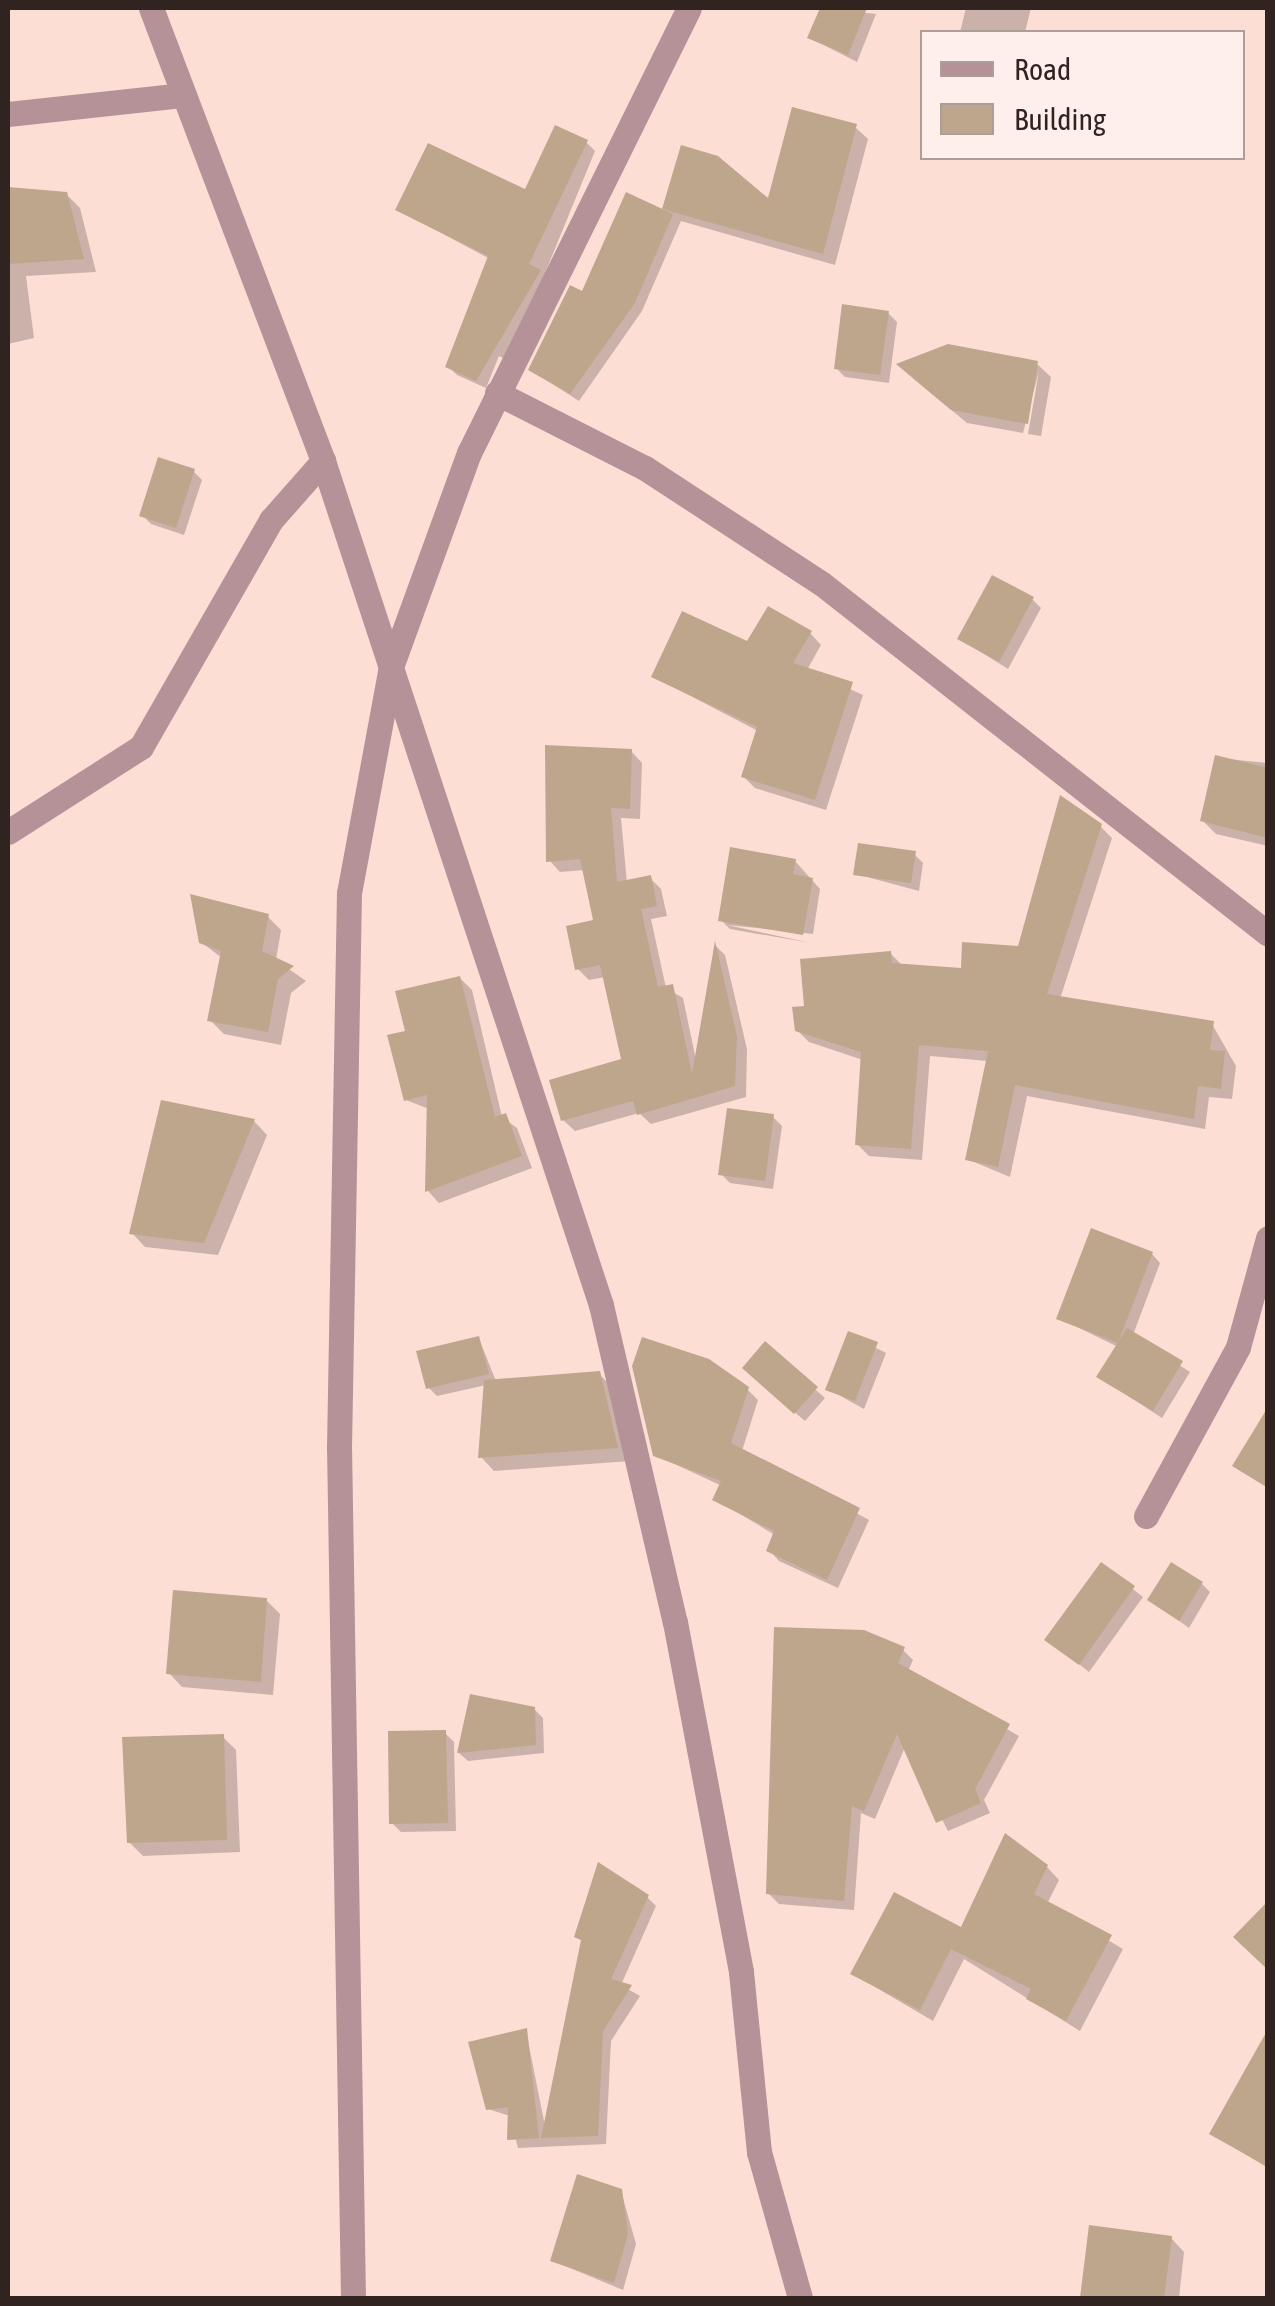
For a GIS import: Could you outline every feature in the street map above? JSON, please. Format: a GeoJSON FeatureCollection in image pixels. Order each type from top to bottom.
{"type":"FeatureCollection","features":[{"type":"Feature","properties":{"kind":"street"},"geometry":{"type":"LineString","coordinates":[[151,8],[323,461],[601,1305],[734,1933],[759,2152],[800,2298]]}},
{"type":"Feature","properties":{"kind":"street"},"geometry":{"type":"LineString","coordinates":[[353,2298],[342,1060],[349,893],[392,667],[496,393],[689,8]]}},
{"type":"Feature","properties":{"kind":"street"},"geometry":{"type":"LineString","coordinates":[[8,114],[184,95]]}},
{"type":"Feature","properties":{"kind":"street"},"geometry":{"type":"LineString","coordinates":[[496,393],[646,468],[821,583],[1268,934]]}},
{"type":"Feature","properties":{"kind":"street"},"geometry":{"type":"LineString","coordinates":[[8,832],[141,747],[271,520],[323,461]]}},
{"type":"Feature","properties":{"kind":"street"},"geometry":{"type":"LineString","coordinates":[[1146,1516],[1238,1346],[1268,1238]]}},
{"type":"Feature","properties":{"kind":"building"},"geometry":{"type":"Polygon","coordinates":[[[820,8],[867,8],[848,55],[807,38],[820,8]]]}},
{"type":"Feature","properties":{"kind":"building"},"geometry":{"type":"Polygon","coordinates":[[[792,107],[857,124],[823,254],[662,209],[681,145],[718,156],[768,198],[792,107]]]}},
{"type":"Feature","properties":{"kind":"building"},"geometry":{"type":"Polygon","coordinates":[[[555,125],[588,140],[529,264],[541,270],[476,381],[445,367],[488,256],[395,210],[428,143],[525,189],[555,125]]]}},
{"type":"Feature","properties":{"kind":"building"},"geometry":{"type":"Polygon","coordinates":[[[8,187],[67,192],[84,259],[8,264],[8,187]]]}},
{"type":"Feature","properties":{"kind":"building"},"geometry":{"type":"Polygon","coordinates":[[[626,192],[673,214],[635,303],[570,394],[528,370],[570,285],[582,291],[626,192]]]}},
{"type":"Feature","properties":{"kind":"building"},"geometry":{"type":"Polygon","coordinates":[[[842,304],[889,311],[880,375],[834,369],[842,304]]]}},
{"type":"Feature","properties":{"kind":"building"},"geometry":{"type":"Polygon","coordinates":[[[948,344],[1038,361],[1028,424],[951,410],[896,364],[948,344]]]}},
{"type":"Feature","properties":{"kind":"building"},"geometry":{"type":"Polygon","coordinates":[[[158,457],[195,469],[176,528],[139,516],[158,457]]]}},
{"type":"Feature","properties":{"kind":"building"},"geometry":{"type":"Polygon","coordinates":[[[992,575],[1034,597],[999,662],[957,639],[992,575]]]}},
{"type":"Feature","properties":{"kind":"building"},"geometry":{"type":"Polygon","coordinates":[[[768,606],[812,631],[793,663],[853,682],[815,800],[741,777],[757,727],[651,677],[682,611],[747,641],[768,606]]]}},
{"type":"Feature","properties":{"kind":"building"},"geometry":{"type":"Polygon","coordinates":[[[545,745],[632,749],[630,809],[611,808],[617,882],[651,875],[657,906],[641,909],[658,987],[673,984],[692,1074],[715,941],[737,1036],[735,1086],[637,1115],[633,1101],[561,1121],[549,1080],[621,1059],[600,965],[575,970],[566,926],[593,920],[580,859],[546,862],[545,745]]]}},
{"type":"Feature","properties":{"kind":"building"},"geometry":{"type":"Polygon","coordinates":[[[1215,755],[1268,768],[1268,838],[1200,821],[1215,755]]]}},
{"type":"Feature","properties":{"kind":"building"},"geometry":{"type":"Polygon","coordinates":[[[1060,795],[1102,824],[1047,994],[1214,1021],[1210,1050],[1225,1051],[1221,1089],[1198,1086],[1194,1119],[1015,1085],[998,1167],[965,1160],[988,1051],[919,1045],[911,1149],[855,1145],[861,1052],[795,1031],[792,1007],[804,1006],[800,959],[891,951],[892,963],[961,968],[962,942],[1018,946],[1060,795]]]}},
{"type":"Feature","properties":{"kind":"building"},"geometry":{"type":"Polygon","coordinates":[[[858,843],[916,851],[911,883],[853,875],[858,843]]]}},
{"type":"Feature","properties":{"kind":"building"},"geometry":{"type":"Polygon","coordinates":[[[730,847],[796,859],[793,874],[813,878],[803,935],[718,921],[730,847]]]}},
{"type":"Feature","properties":{"kind":"building"},"geometry":{"type":"Polygon","coordinates":[[[190,894],[269,914],[262,951],[294,966],[278,979],[268,1032],[207,1021],[221,951],[199,943],[190,894]]]}},
{"type":"Feature","properties":{"kind":"building"},"geometry":{"type":"Polygon","coordinates":[[[460,976],[495,1117],[506,1113],[522,1156],[425,1192],[427,1095],[404,1101],[387,1035],[405,1031],[395,991],[460,976]]]}},
{"type":"Feature","properties":{"kind":"building"},"geometry":{"type":"Polygon","coordinates":[[[161,1100],[255,1119],[204,1243],[129,1234],[161,1100]]]}},
{"type":"Feature","properties":{"kind":"building"},"geometry":{"type":"Polygon","coordinates":[[[727,1108],[774,1114],[765,1181],[718,1175],[727,1108]]]}},
{"type":"Feature","properties":{"kind":"building"},"geometry":{"type":"Polygon","coordinates":[[[1091,1228],[1153,1252],[1118,1343],[1056,1319],[1091,1228]]]}},
{"type":"Feature","properties":{"kind":"building"},"geometry":{"type":"Polygon","coordinates":[[[1127,1328],[1183,1361],[1153,1411],[1096,1377],[1127,1328]]]}},
{"type":"Feature","properties":{"kind":"building"},"geometry":{"type":"Polygon","coordinates":[[[848,1331],[878,1342],[855,1401],[825,1390],[848,1331]]]}},
{"type":"Feature","properties":{"kind":"building"},"geometry":{"type":"Polygon","coordinates":[[[479,1336],[489,1374],[426,1389],[416,1351],[479,1336]]]}},
{"type":"Feature","properties":{"kind":"building"},"geometry":{"type":"Polygon","coordinates":[[[642,1337],[709,1359],[749,1387],[731,1443],[860,1508],[827,1580],[766,1551],[774,1531],[712,1500],[721,1481],[653,1456],[632,1366],[642,1337]]]}},
{"type":"Feature","properties":{"kind":"building"},"geometry":{"type":"Polygon","coordinates":[[[765,1341],[818,1387],[794,1414],[742,1368],[765,1341]]]}},
{"type":"Feature","properties":{"kind":"building"},"geometry":{"type":"Polygon","coordinates":[[[600,1371],[618,1448],[478,1458],[484,1380],[600,1371]]]}},
{"type":"Feature","properties":{"kind":"building"},"geometry":{"type":"Polygon","coordinates":[[[1268,1407],[1268,1488],[1232,1466],[1268,1407]]]}},
{"type":"Feature","properties":{"kind":"building"},"geometry":{"type":"Polygon","coordinates":[[[1101,1562],[1135,1586],[1079,1665],[1044,1640],[1101,1562]]]}},
{"type":"Feature","properties":{"kind":"building"},"geometry":{"type":"Polygon","coordinates":[[[1171,1562],[1203,1582],[1179,1621],[1147,1600],[1171,1562]]]}},
{"type":"Feature","properties":{"kind":"building"},"geometry":{"type":"Polygon","coordinates":[[[173,1590],[267,1598],[261,1682],[166,1674],[173,1590]]]}},
{"type":"Feature","properties":{"kind":"building"},"geometry":{"type":"Polygon","coordinates":[[[774,1627],[864,1630],[905,1647],[898,1663],[1010,1724],[975,1789],[981,1803],[936,1823],[897,1734],[864,1811],[852,1806],[844,1901],[766,1894],[774,1627]]]}},
{"type":"Feature","properties":{"kind":"building"},"geometry":{"type":"Polygon","coordinates":[[[470,1694],[535,1707],[536,1745],[457,1753],[470,1694]]]}},
{"type":"Feature","properties":{"kind":"building"},"geometry":{"type":"Polygon","coordinates":[[[446,1730],[448,1823],[389,1824],[388,1731],[446,1730]]]}},
{"type":"Feature","properties":{"kind":"building"},"geometry":{"type":"Polygon","coordinates":[[[224,1734],[227,1840],[127,1843],[122,1737],[224,1734]]]}},
{"type":"Feature","properties":{"kind":"building"},"geometry":{"type":"Polygon","coordinates":[[[1005,1833],[1048,1865],[1034,1894],[1112,1935],[1066,2021],[1026,1999],[1031,1989],[951,1949],[955,1941],[920,2010],[850,1974],[894,1892],[961,1927],[1005,1833]]]}},
{"type":"Feature","properties":{"kind":"building"},"geometry":{"type":"Polygon","coordinates":[[[598,1862],[649,1895],[611,1979],[632,1985],[603,2031],[598,2136],[541,2138],[581,1940],[574,1937],[598,1862]]]}},
{"type":"Feature","properties":{"kind":"building"},"geometry":{"type":"Polygon","coordinates":[[[1268,1901],[1268,1970],[1233,1937],[1268,1901]]]}},
{"type":"Feature","properties":{"kind":"building"},"geometry":{"type":"Polygon","coordinates":[[[527,2028],[539,2138],[507,2140],[508,2107],[486,2110],[468,2042],[527,2028]]]}},
{"type":"Feature","properties":{"kind":"building"},"geometry":{"type":"Polygon","coordinates":[[[1268,2029],[1268,2167],[1209,2134],[1268,2029]]]}},
{"type":"Feature","properties":{"kind":"building"},"geometry":{"type":"Polygon","coordinates":[[[577,2174],[622,2189],[628,2234],[614,2283],[550,2261],[577,2174]]]}},
{"type":"Feature","properties":{"kind":"building"},"geometry":{"type":"Polygon","coordinates":[[[1089,2225],[1172,2236],[1164,2298],[1080,2298],[1089,2225]]]}}]}
